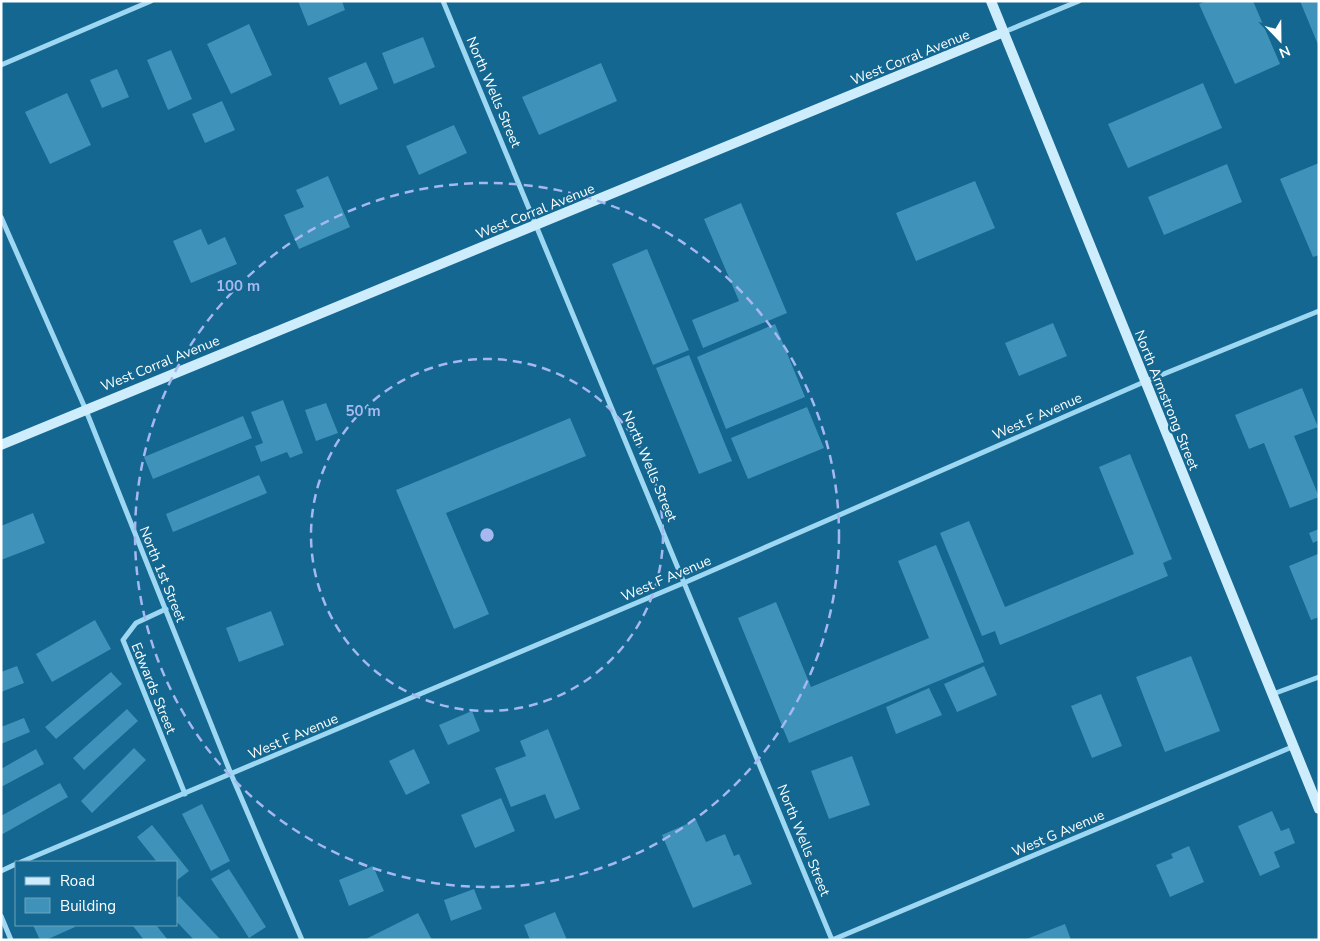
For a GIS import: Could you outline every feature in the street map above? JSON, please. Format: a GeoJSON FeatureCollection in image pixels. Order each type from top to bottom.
{"type":"FeatureCollection","features":[{"type":"Feature","properties":{"kind":"main road","name":"North Armstrong Street"},"geometry":{"type":"LineString","coordinates":[[991,1],[1144,382],[1273,694],[1292,747],[1319,809]]}},
{"type":"Feature","properties":{"kind":"main road","name":"West Corral Avenue"},"geometry":{"type":"LineString","coordinates":[[1,445],[85,408],[538,225],[1004,32]]}},
{"type":"Feature","properties":{"kind":"street"},"geometry":{"type":"LineString","coordinates":[[1,65],[151,1]]}},
{"type":"Feature","properties":{"kind":"street","name":"North Wells Street"},"geometry":{"type":"LineString","coordinates":[[443,1],[686,582],[832,940]]}},
{"type":"Feature","properties":{"kind":"street","name":"West Corral Avenue"},"geometry":{"type":"LineString","coordinates":[[1004,32],[1079,1]]}},
{"type":"Feature","properties":{"kind":"street","name":"North 1st Street"},"geometry":{"type":"LineString","coordinates":[[1,217],[85,408],[232,774],[302,940]]}},
{"type":"Feature","properties":{"kind":"street","name":"West F Avenue"},"geometry":{"type":"LineString","coordinates":[[23,861],[686,582],[1144,382],[1319,312]]}},
{"type":"Feature","properties":{"kind":"street","name":"Edwards Street"},"geometry":{"type":"LineString","coordinates":[[166,609],[136,623],[123,640],[185,794]]}},
{"type":"Feature","properties":{"kind":"street"},"geometry":{"type":"LineString","coordinates":[[1273,694],[1319,677]]}},
{"type":"Feature","properties":{"kind":"street","name":"West G Avenue"},"geometry":{"type":"LineString","coordinates":[[832,940],[1292,747]]}},
{"type":"Feature","properties":{"kind":"street"},"geometry":{"type":"LineString","coordinates":[[1,871],[15,864]]}},
{"type":"Feature","properties":{"kind":"street"},"geometry":{"type":"LineString","coordinates":[[1,916],[11,940]]}},
{"type":"Feature","properties":{"kind":"building"},"geometry":{"type":"Polygon","coordinates":[[[298,1],[342,1],[345,10],[308,26],[298,1]]]}},
{"type":"Feature","properties":{"kind":"building"},"geometry":{"type":"Polygon","coordinates":[[[1207,1],[1253,1],[1280,64],[1235,84],[1199,4],[1207,1]]]}},
{"type":"Feature","properties":{"kind":"building"},"geometry":{"type":"Polygon","coordinates":[[[1300,1],[1319,1],[1319,47],[1300,1]]]}},
{"type":"Feature","properties":{"kind":"building"},"geometry":{"type":"Polygon","coordinates":[[[249,24],[272,75],[231,94],[207,44],[249,24]]]}},
{"type":"Feature","properties":{"kind":"building"},"geometry":{"type":"Polygon","coordinates":[[[423,37],[435,67],[394,84],[382,53],[423,37]]]}},
{"type":"Feature","properties":{"kind":"building"},"geometry":{"type":"Polygon","coordinates":[[[171,50],[192,99],[168,110],[147,60],[171,50]]]}},
{"type":"Feature","properties":{"kind":"building"},"geometry":{"type":"Polygon","coordinates":[[[366,62],[378,89],[340,105],[328,78],[366,62]]]}},
{"type":"Feature","properties":{"kind":"building"},"geometry":{"type":"Polygon","coordinates":[[[601,63],[617,101],[539,135],[522,97],[601,63]]]}},
{"type":"Feature","properties":{"kind":"building"},"geometry":{"type":"Polygon","coordinates":[[[117,69],[129,97],[102,108],[90,80],[117,69]]]}},
{"type":"Feature","properties":{"kind":"building"},"geometry":{"type":"Polygon","coordinates":[[[1203,83],[1222,128],[1128,168],[1108,124],[1203,83]]]}},
{"type":"Feature","properties":{"kind":"building"},"geometry":{"type":"Polygon","coordinates":[[[67,93],[91,145],[50,164],[25,112],[67,93]]]}},
{"type":"Feature","properties":{"kind":"building"},"geometry":{"type":"Polygon","coordinates":[[[222,101],[235,130],[205,143],[192,114],[222,101]]]}},
{"type":"Feature","properties":{"kind":"building"},"geometry":{"type":"Polygon","coordinates":[[[454,125],[467,153],[419,175],[406,146],[454,125]]]}},
{"type":"Feature","properties":{"kind":"building"},"geometry":{"type":"Polygon","coordinates":[[[1319,163],[1319,255],[1313,257],[1280,179],[1319,163]]]}},
{"type":"Feature","properties":{"kind":"building"},"geometry":{"type":"Polygon","coordinates":[[[1227,164],[1242,202],[1164,235],[1148,197],[1227,164]]]}},
{"type":"Feature","properties":{"kind":"building"},"geometry":{"type":"Polygon","coordinates":[[[328,176],[350,227],[299,249],[284,215],[304,207],[296,190],[328,176]]]}},
{"type":"Feature","properties":{"kind":"building"},"geometry":{"type":"Polygon","coordinates":[[[975,181],[995,228],[916,261],[896,213],[975,181]]]}},
{"type":"Feature","properties":{"kind":"building"},"geometry":{"type":"Polygon","coordinates":[[[741,203],[787,313],[703,348],[692,320],[739,301],[704,219],[741,203]]]}},
{"type":"Feature","properties":{"kind":"building"},"geometry":{"type":"Polygon","coordinates":[[[201,229],[208,245],[225,237],[237,264],[191,283],[173,241],[201,229]]]}},
{"type":"Feature","properties":{"kind":"building"},"geometry":{"type":"Polygon","coordinates":[[[647,249],[689,350],[653,365],[612,264],[647,249]]]}},
{"type":"Feature","properties":{"kind":"building"},"geometry":{"type":"Polygon","coordinates":[[[1053,323],[1067,356],[1019,376],[1005,343],[1053,323]]]}},
{"type":"Feature","properties":{"kind":"building"},"geometry":{"type":"Polygon","coordinates":[[[775,324],[805,397],[726,429],[697,357],[775,324]]]}},
{"type":"Feature","properties":{"kind":"building"},"geometry":{"type":"Polygon","coordinates":[[[689,355],[732,461],[699,474],[656,368],[689,355]]]}},
{"type":"Feature","properties":{"kind":"building"},"geometry":{"type":"Polygon","coordinates":[[[1302,388],[1318,427],[1294,436],[1319,497],[1290,508],[1264,443],[1249,449],[1235,415],[1302,388]]]}},
{"type":"Feature","properties":{"kind":"building"},"geometry":{"type":"Polygon","coordinates":[[[283,400],[303,453],[290,458],[287,452],[261,462],[255,446],[263,443],[251,412],[283,400]]]}},
{"type":"Feature","properties":{"kind":"building"},"geometry":{"type":"Polygon","coordinates":[[[326,403],[338,433],[316,441],[305,410],[326,403]]]}},
{"type":"Feature","properties":{"kind":"building"},"geometry":{"type":"Polygon","coordinates":[[[807,407],[824,448],[748,479],[731,438],[807,407]]]}},
{"type":"Feature","properties":{"kind":"building"},"geometry":{"type":"Polygon","coordinates":[[[243,416],[252,438],[153,479],[144,457],[243,416]]]}},
{"type":"Feature","properties":{"kind":"building"},"geometry":{"type":"Polygon","coordinates":[[[570,418],[586,456],[446,513],[489,614],[454,629],[396,490],[570,418]]]}},
{"type":"Feature","properties":{"kind":"building"},"geometry":{"type":"Polygon","coordinates":[[[1130,454],[1172,559],[1163,563],[1168,576],[1000,645],[995,631],[982,636],[940,533],[969,521],[1005,607],[1134,554],[1099,467],[1130,454]]]}},
{"type":"Feature","properties":{"kind":"building"},"geometry":{"type":"Polygon","coordinates":[[[259,475],[267,493],[173,532],[166,514],[259,475]]]}},
{"type":"Feature","properties":{"kind":"building"},"geometry":{"type":"Polygon","coordinates":[[[33,513],[45,543],[1,560],[1,526],[33,513]]]}},
{"type":"Feature","properties":{"kind":"building"},"geometry":{"type":"Polygon","coordinates":[[[1319,529],[1319,540],[1313,543],[1309,533],[1319,529]]]}},
{"type":"Feature","properties":{"kind":"building"},"geometry":{"type":"Polygon","coordinates":[[[936,545],[984,662],[789,743],[738,618],[776,602],[811,687],[929,638],[898,561],[936,545]]]}},
{"type":"Feature","properties":{"kind":"building"},"geometry":{"type":"Polygon","coordinates":[[[1318,554],[1319,617],[1311,620],[1289,566],[1318,554]]]}},
{"type":"Feature","properties":{"kind":"building"},"geometry":{"type":"Polygon","coordinates":[[[271,611],[284,645],[239,662],[226,628],[271,611]]]}},
{"type":"Feature","properties":{"kind":"building"},"geometry":{"type":"Polygon","coordinates":[[[95,620],[111,649],[52,682],[36,654],[95,620]]]}},
{"type":"Feature","properties":{"kind":"building"},"geometry":{"type":"Polygon","coordinates":[[[1191,656],[1220,731],[1165,752],[1136,677],[1191,656]]]}},
{"type":"Feature","properties":{"kind":"building"},"geometry":{"type":"Polygon","coordinates":[[[17,666],[24,683],[1,692],[1,672],[17,666]]]}},
{"type":"Feature","properties":{"kind":"building"},"geometry":{"type":"Polygon","coordinates":[[[984,666],[997,695],[957,712],[944,684],[984,666]]]}},
{"type":"Feature","properties":{"kind":"building"},"geometry":{"type":"Polygon","coordinates":[[[111,672],[122,684],[56,739],[45,727],[111,672]]]}},
{"type":"Feature","properties":{"kind":"building"},"geometry":{"type":"Polygon","coordinates":[[[929,688],[942,715],[896,734],[886,707],[929,688]]]}},
{"type":"Feature","properties":{"kind":"building"},"geometry":{"type":"Polygon","coordinates":[[[1101,694],[1122,746],[1092,758],[1071,706],[1101,694]]]}},
{"type":"Feature","properties":{"kind":"building"},"geometry":{"type":"Polygon","coordinates":[[[127,709],[138,721],[84,770],[73,758],[127,709]]]}},
{"type":"Feature","properties":{"kind":"building"},"geometry":{"type":"Polygon","coordinates":[[[472,711],[480,731],[448,745],[439,725],[472,711]]]}},
{"type":"Feature","properties":{"kind":"building"},"geometry":{"type":"Polygon","coordinates":[[[24,718],[30,732],[1,744],[1,727],[24,718]]]}},
{"type":"Feature","properties":{"kind":"building"},"geometry":{"type":"Polygon","coordinates":[[[548,729],[580,809],[555,819],[545,794],[511,807],[495,768],[526,756],[520,741],[548,729]]]}},
{"type":"Feature","properties":{"kind":"building"},"geometry":{"type":"Polygon","coordinates":[[[134,748],[146,760],[92,813],[81,801],[134,748]]]}},
{"type":"Feature","properties":{"kind":"building"},"geometry":{"type":"Polygon","coordinates":[[[36,749],[44,764],[1,787],[1,769],[36,749]]]}},
{"type":"Feature","properties":{"kind":"building"},"geometry":{"type":"Polygon","coordinates":[[[414,749],[430,783],[406,795],[389,761],[414,749]]]}},
{"type":"Feature","properties":{"kind":"building"},"geometry":{"type":"Polygon","coordinates":[[[852,756],[870,805],[829,819],[811,771],[852,756]]]}},
{"type":"Feature","properties":{"kind":"building"},"geometry":{"type":"Polygon","coordinates":[[[60,783],[68,797],[1,835],[1,816],[60,783]]]}},
{"type":"Feature","properties":{"kind":"building"},"geometry":{"type":"Polygon","coordinates":[[[501,798],[515,831],[475,848],[461,815],[501,798]]]}},
{"type":"Feature","properties":{"kind":"building"},"geometry":{"type":"Polygon","coordinates":[[[202,804],[230,861],[211,871],[182,814],[202,804]]]}},
{"type":"Feature","properties":{"kind":"building"},"geometry":{"type":"Polygon","coordinates":[[[1272,811],[1281,831],[1289,828],[1295,843],[1274,852],[1280,867],[1260,876],[1238,826],[1272,811]]]}},
{"type":"Feature","properties":{"kind":"building"},"geometry":{"type":"Polygon","coordinates":[[[696,820],[706,842],[725,834],[734,856],[739,854],[752,884],[693,908],[662,835],[696,820]]]}},
{"type":"Feature","properties":{"kind":"building"},"geometry":{"type":"Polygon","coordinates":[[[152,825],[189,871],[178,879],[178,861],[156,861],[137,837],[152,825]]]}},
{"type":"Feature","properties":{"kind":"building"},"geometry":{"type":"Polygon","coordinates":[[[1189,846],[1204,882],[1170,897],[1156,865],[1173,858],[1171,854],[1189,846]]]}},
{"type":"Feature","properties":{"kind":"building"},"geometry":{"type":"Polygon","coordinates":[[[373,866],[384,891],[349,906],[339,880],[373,866]]]}},
{"type":"Feature","properties":{"kind":"building"},"geometry":{"type":"Polygon","coordinates":[[[229,869],[266,927],[249,938],[211,879],[229,869]]]}},
{"type":"Feature","properties":{"kind":"building"},"geometry":{"type":"Polygon","coordinates":[[[474,889],[482,909],[451,921],[444,900],[474,889]]]}},
{"type":"Feature","properties":{"kind":"building"},"geometry":{"type":"Polygon","coordinates":[[[178,897],[221,940],[194,940],[178,923],[178,897]]]}},
{"type":"Feature","properties":{"kind":"building"},"geometry":{"type":"Polygon","coordinates":[[[555,912],[567,940],[530,940],[524,925],[555,912]]]}},
{"type":"Feature","properties":{"kind":"building"},"geometry":{"type":"Polygon","coordinates":[[[418,913],[432,940],[364,940],[418,913]]]}},
{"type":"Feature","properties":{"kind":"building"},"geometry":{"type":"Polygon","coordinates":[[[1065,924],[1071,940],[1024,940],[1065,924]]]}},
{"type":"Feature","properties":{"kind":"building"},"geometry":{"type":"Polygon","coordinates":[[[33,926],[75,927],[46,940],[40,940],[33,926]]]}},
{"type":"Feature","properties":{"kind":"building"},"geometry":{"type":"Polygon","coordinates":[[[133,926],[157,926],[168,940],[144,940],[133,926]]]}}]}
